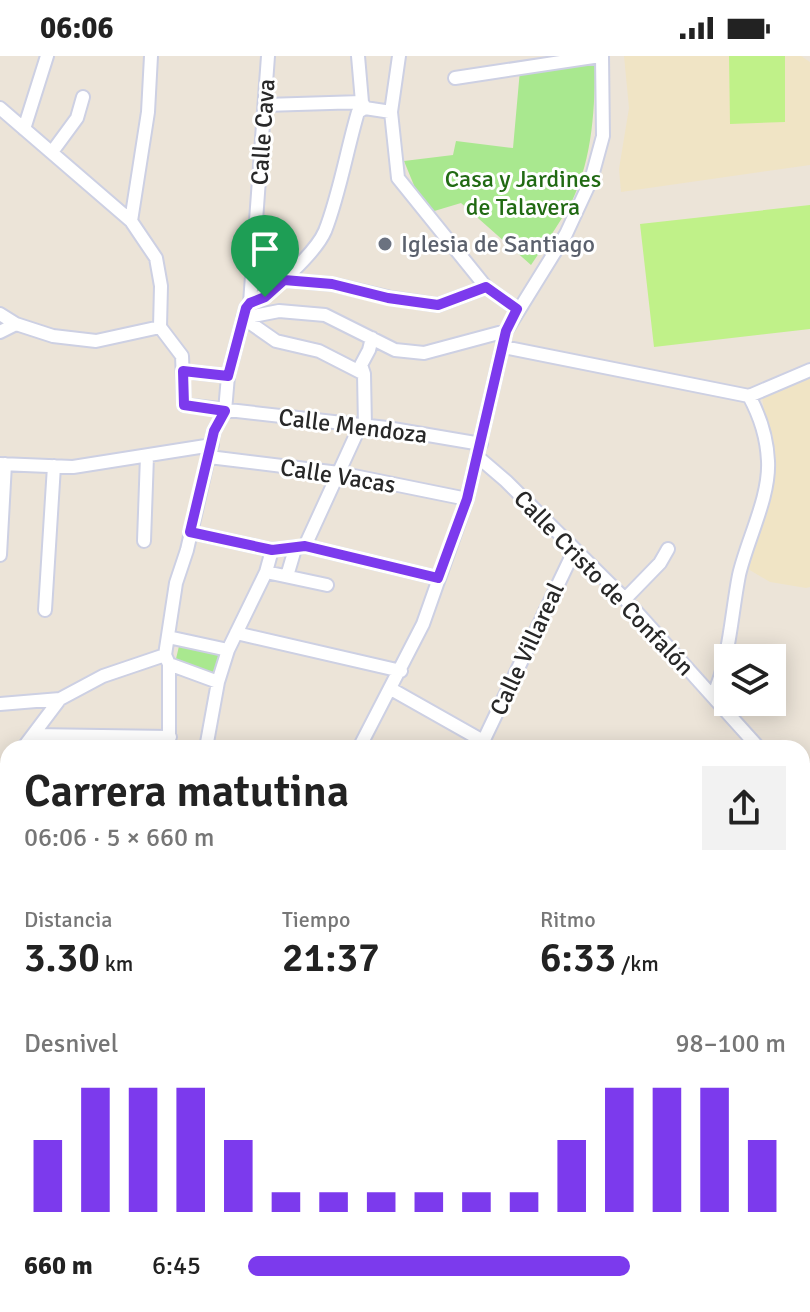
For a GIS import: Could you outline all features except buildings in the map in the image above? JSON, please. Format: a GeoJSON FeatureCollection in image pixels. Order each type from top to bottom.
{"type":"FeatureCollection","features":[{"type":"Feature","properties":{"kind":"street"},"geometry":{"type":"LineString","coordinates":[[131,221],[148,112],[151,56]]}},
{"type":"Feature","properties":{"kind":"street","name":"Calle Cava"},"geometry":{"type":"LineString","coordinates":[[250,303],[268,56]]}},
{"type":"Feature","properties":{"kind":"street"},"geometry":{"type":"LineString","coordinates":[[169,740],[168,637],[176,583],[214,431],[225,411],[228,376],[243,318],[250,303],[265,297],[284,280],[324,234],[358,112],[363,105],[358,56]]}},
{"type":"Feature","properties":{"kind":"street"},"geometry":{"type":"LineString","coordinates":[[399,56],[391,112],[398,178],[486,287],[517,309]]}},
{"type":"Feature","properties":{"kind":"street"},"geometry":{"type":"LineString","coordinates":[[363,740],[423,624],[467,499],[506,331],[566,234],[591,180],[603,136],[601,56],[455,78]]}},
{"type":"Feature","properties":{"kind":"street"},"geometry":{"type":"LineString","coordinates":[[24,129],[46,59]]}},
{"type":"Feature","properties":{"kind":"street"},"geometry":{"type":"LineString","coordinates":[[52,152],[77,118],[83,97]]}},
{"type":"Feature","properties":{"kind":"street"},"geometry":{"type":"LineString","coordinates":[[265,105],[363,105],[391,112]]}},
{"type":"Feature","properties":{"kind":"street"},"geometry":{"type":"LineString","coordinates":[[0,108],[131,221],[156,258],[161,286],[160,327],[182,356],[183,371],[228,376]]}},
{"type":"Feature","properties":{"kind":"street"},"geometry":{"type":"LineString","coordinates":[[284,280],[332,284],[388,298],[438,305],[486,287]]}},
{"type":"Feature","properties":{"kind":"street"},"geometry":{"type":"LineString","coordinates":[[243,318],[279,311],[325,315],[395,350],[424,353],[506,331]]}},
{"type":"Feature","properties":{"kind":"street"},"geometry":{"type":"LineString","coordinates":[[0,314],[16,324],[53,336],[96,341],[160,327]]}},
{"type":"Feature","properties":{"kind":"street"},"geometry":{"type":"LineString","coordinates":[[243,318],[276,341],[319,351],[364,374]]}},
{"type":"Feature","properties":{"kind":"street"},"geometry":{"type":"LineString","coordinates":[[0,332],[16,324]]}},
{"type":"Feature","properties":{"kind":"street"},"geometry":{"type":"LineString","coordinates":[[287,576],[363,426],[364,374],[361,365],[372,338]]}},
{"type":"Feature","properties":{"kind":"street"},"geometry":{"type":"LineString","coordinates":[[504,347],[749,396],[810,370]]}},
{"type":"Feature","properties":{"kind":"street","name":"Calle Mendoza"},"geometry":{"type":"LineString","coordinates":[[183,371],[184,405],[363,426],[480,450]]}},
{"type":"Feature","properties":{"kind":"street"},"geometry":{"type":"LineString","coordinates":[[713,696],[723,672],[740,573],[762,499],[768,462],[760,416],[749,396]]}},
{"type":"Feature","properties":{"kind":"street","name":"Calle Cristo de Confalón"},"geometry":{"type":"LineString","coordinates":[[480,450],[574,551],[625,599],[752,740]]}},
{"type":"Feature","properties":{"kind":"street","name":"Calle Vacas"},"geometry":{"type":"LineString","coordinates":[[2,464],[73,467],[210,451],[467,499]]}},
{"type":"Feature","properties":{"kind":"street"},"geometry":{"type":"LineString","coordinates":[[144,541],[147,456]]}},
{"type":"Feature","properties":{"kind":"street"},"geometry":{"type":"LineString","coordinates":[[0,555],[2,464]]}},
{"type":"Feature","properties":{"kind":"street"},"geometry":{"type":"LineString","coordinates":[[45,610],[54,466]]}},
{"type":"Feature","properties":{"kind":"street"},"geometry":{"type":"LineString","coordinates":[[190,532],[272,550],[300,547],[438,578]]}},
{"type":"Feature","properties":{"kind":"street"},"geometry":{"type":"LineString","coordinates":[[625,599],[660,563],[668,549]]}},
{"type":"Feature","properties":{"kind":"street"},"geometry":{"type":"LineString","coordinates":[[211,740],[218,682],[228,650],[266,572],[272,550]]}},
{"type":"Feature","properties":{"kind":"street","name":"Calle Villareal"},"geometry":{"type":"LineString","coordinates":[[484,740],[574,551]]}},
{"type":"Feature","properties":{"kind":"street"},"geometry":{"type":"LineString","coordinates":[[266,572],[327,585]]}},
{"type":"Feature","properties":{"kind":"street"},"geometry":{"type":"LineString","coordinates":[[236,633],[401,671]]}},
{"type":"Feature","properties":{"kind":"street"},"geometry":{"type":"LineString","coordinates":[[168,637],[228,650]]}},
{"type":"Feature","properties":{"kind":"street"},"geometry":{"type":"LineString","coordinates":[[0,704],[60,699],[103,676],[167,660],[218,682]]}},
{"type":"Feature","properties":{"kind":"street"},"geometry":{"type":"LineString","coordinates":[[391,689],[474,740]]}},
{"type":"Feature","properties":{"kind":"street"},"geometry":{"type":"LineString","coordinates":[[29,740],[60,699]]}},
{"type":"Feature","properties":{"kind":"street"},"geometry":{"type":"LineString","coordinates":[[33,735],[130,740]]}},
{"type":"Feature","properties":{"kind":"shaded area"},"geometry":{"type":"Polygon","coordinates":[[[624,56],[801,56],[810,62],[810,165],[621,192],[619,169],[629,108],[624,56]]]}},
{"type":"Feature","properties":{"kind":"shaded area"},"geometry":{"type":"Polygon","coordinates":[[[810,377],[810,587],[806,588],[770,582],[748,569],[773,464],[762,397],[810,377]]]}},
{"type":"Feature","properties":{"kind":"green space"},"geometry":{"type":"Polygon","coordinates":[[[729,56],[785,56],[785,122],[730,124],[729,56]]]}},
{"type":"Feature","properties":{"kind":"green space","name":"Casa y Jardines de Talavera"},"geometry":{"type":"Polygon","coordinates":[[[595,59],[589,149],[579,184],[572,201],[531,265],[461,203],[431,212],[420,200],[404,161],[453,155],[456,141],[513,148],[520,70],[595,59]]]}},
{"type":"Feature","properties":{"kind":"green space"},"geometry":{"type":"Polygon","coordinates":[[[810,205],[810,329],[654,347],[640,224],[810,205]]]}},
{"type":"Feature","properties":{"kind":"green space"},"geometry":{"type":"Polygon","coordinates":[[[180,642],[220,650],[213,677],[175,663],[180,642]]]}},
{"type":"Feature","properties":{"kind":"place","name":"Iglesia de Santiago"},"geometry":{"type":"Point","coordinates":[385,244]}},
{"type":"Feature","properties":{"kind":"route"},"geometry":{"type":"LineString","coordinates":[[284,280],[332,284],[413,303],[438,305],[486,287],[517,309],[506,331],[467,499],[438,578],[305,546],[272,550],[190,532],[214,431],[225,411],[184,405],[183,371],[228,376],[246,308],[265,297],[284,280]]}}]}
